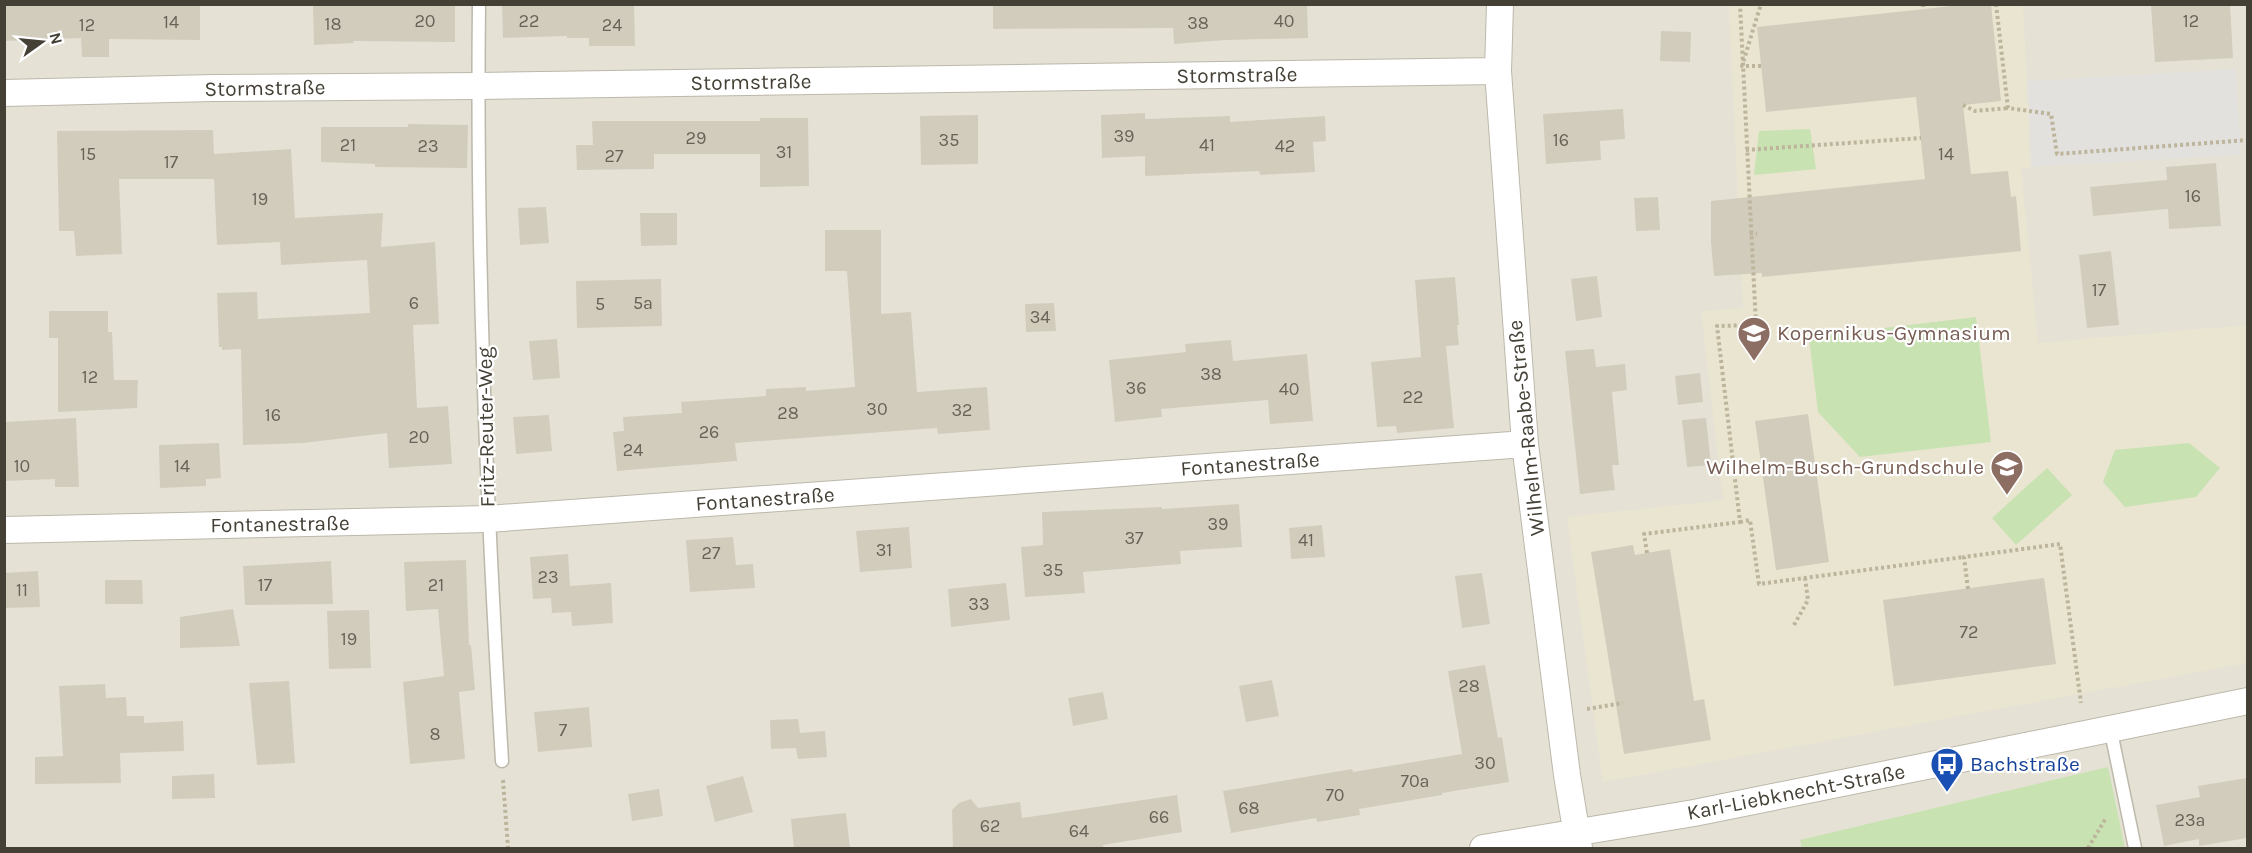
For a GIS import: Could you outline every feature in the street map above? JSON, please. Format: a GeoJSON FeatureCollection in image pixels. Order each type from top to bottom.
{"type":"FeatureCollection","features":[{"type":"Feature","properties":{"kind":"street","name":"Wilhelm-Raabe-Straße"},"geometry":{"type":"LineString","coordinates":[[1500,4],[1498,71],[1525,444],[1578,841]]}},
{"type":"Feature","properties":{"kind":"street","name":"Stormstraße"},"geometry":{"type":"LineString","coordinates":[[4,93],[213,88],[1498,71]]}},
{"type":"Feature","properties":{"kind":"street","name":"Fontanestraße"},"geometry":{"type":"LineString","coordinates":[[4,530],[488,519],[1525,444]]}},
{"type":"Feature","properties":{"kind":"street","name":"Karl-Liebknecht-Straße"},"geometry":{"type":"LineString","coordinates":[[1483,849],[1578,841],[1694,813],[2247,701]]}},
{"type":"Feature","properties":{"kind":"lane","name":"Fritz-Reuter-Weg"},"geometry":{"type":"LineString","coordinates":[[479,4],[478,86],[488,519],[502,761]]}},
{"type":"Feature","properties":{"kind":"lane"},"geometry":{"type":"LineString","coordinates":[[2110,727],[2135,849]]}},
{"type":"Feature","properties":{"kind":"path"},"geometry":{"type":"LineString","coordinates":[[1740,4],[1756,325],[1717,326],[1740,522]]}},
{"type":"Feature","properties":{"kind":"path"},"geometry":{"type":"LineString","coordinates":[[1742,66],[1761,4]]}},
{"type":"Feature","properties":{"kind":"path"},"geometry":{"type":"LineString","coordinates":[[1996,4],[2007,108]]}},
{"type":"Feature","properties":{"kind":"path"},"geometry":{"type":"LineString","coordinates":[[1742,66],[1761,66]]}},
{"type":"Feature","properties":{"kind":"path"},"geometry":{"type":"LineString","coordinates":[[1963,105],[1975,111],[2007,108],[2051,114],[2057,154],[2247,140]]}},
{"type":"Feature","properties":{"kind":"path"},"geometry":{"type":"LineString","coordinates":[[1746,150],[1921,138]]}},
{"type":"Feature","properties":{"kind":"path"},"geometry":{"type":"LineString","coordinates":[[1750,233],[1757,234]]}},
{"type":"Feature","properties":{"kind":"path"},"geometry":{"type":"LineString","coordinates":[[1647,553],[1644,534],[1750,520],[1759,584],[2060,544],[2081,703]]}},
{"type":"Feature","properties":{"kind":"path"},"geometry":{"type":"LineString","coordinates":[[1964,557],[1968,589]]}},
{"type":"Feature","properties":{"kind":"path"},"geometry":{"type":"LineString","coordinates":[[1794,625],[1808,600],[1805,578]]}},
{"type":"Feature","properties":{"kind":"path"},"geometry":{"type":"LineString","coordinates":[[1560,714],[1623,703]]}},
{"type":"Feature","properties":{"kind":"path"},"geometry":{"type":"LineString","coordinates":[[502,761],[508,849]]}},
{"type":"Feature","properties":{"kind":"shaded area"},"geometry":{"type":"Polygon","coordinates":[[[5,5],[2247,5],[2247,848],[5,848],[5,5]]]}},
{"type":"Feature","properties":{"kind":"shaded area"},"geometry":{"type":"Polygon","coordinates":[[[1729,5],[2023,5],[2027,81],[2236,69],[2241,155],[2021,168],[2038,343],[2247,325],[2247,663],[1603,782],[1567,517],[1723,500],[1701,311],[1743,308],[1729,5]]]}},
{"type":"Feature","properties":{"kind":"shaded area"},"geometry":{"type":"Polygon","coordinates":[[[2236,69],[2241,155],[2031,167],[2027,81],[2236,69]]]}},
{"type":"Feature","properties":{"kind":"green space"},"geometry":{"type":"Polygon","coordinates":[[[1810,129],[1816,169],[1754,175],[1759,131],[1810,129]]]}},
{"type":"Feature","properties":{"kind":"green space"},"geometry":{"type":"Polygon","coordinates":[[[1976,317],[1991,442],[1860,457],[1818,412],[1809,337],[1976,317]]]}},
{"type":"Feature","properties":{"kind":"green space"},"geometry":{"type":"Polygon","coordinates":[[[2189,443],[2220,468],[2196,497],[2125,507],[2103,482],[2115,450],[2189,443]]]}},
{"type":"Feature","properties":{"kind":"green space"},"geometry":{"type":"Polygon","coordinates":[[[2047,468],[2072,495],[2016,545],[1992,518],[2047,468]]]}},
{"type":"Feature","properties":{"kind":"green space"},"geometry":{"type":"Polygon","coordinates":[[[2108,767],[2125,848],[1802,848],[1800,840],[2108,767]]]}},
{"type":"Feature","properties":{"kind":"building"},"geometry":{"type":"Polygon","coordinates":[[[22,4],[200,4],[200,40],[109,39],[109,57],[82,57],[81,38],[4,41],[4,6],[22,4]]]}},
{"type":"Feature","properties":{"kind":"building"},"geometry":{"type":"Polygon","coordinates":[[[313,4],[455,4],[455,42],[353,41],[354,43],[314,45],[313,4]]]}},
{"type":"Feature","properties":{"kind":"building"},"geometry":{"type":"Polygon","coordinates":[[[502,4],[634,4],[635,46],[589,46],[589,38],[567,38],[567,36],[503,38],[502,4]]]}},
{"type":"Feature","properties":{"kind":"building"},"geometry":{"type":"Polygon","coordinates":[[[993,4],[1307,4],[1308,38],[1174,44],[1173,28],[993,29],[993,4]]]}},
{"type":"Feature","properties":{"kind":"building"},"geometry":{"type":"Polygon","coordinates":[[[1971,4],[1991,4],[2001,101],[1963,105],[1971,174],[2008,171],[2011,197],[2016,196],[2021,251],[1762,277],[1762,273],[1714,276],[1711,201],[1925,179],[1916,97],[1766,112],[1757,27],[1971,4]]]}},
{"type":"Feature","properties":{"kind":"building"},"geometry":{"type":"Polygon","coordinates":[[[2230,4],[2233,58],[2155,62],[2151,6],[2230,4]]]}},
{"type":"Feature","properties":{"kind":"building"},"geometry":{"type":"Polygon","coordinates":[[[1661,31],[1691,32],[1690,62],[1660,61],[1661,31]]]}},
{"type":"Feature","properties":{"kind":"building"},"geometry":{"type":"Polygon","coordinates":[[[1623,109],[1625,139],[1600,141],[1601,160],[1546,164],[1543,114],[1623,109]]]}},
{"type":"Feature","properties":{"kind":"building"},"geometry":{"type":"Polygon","coordinates":[[[1145,113],[1145,119],[1230,116],[1230,122],[1325,116],[1326,141],[1313,142],[1315,172],[1260,175],[1259,171],[1145,176],[1145,156],[1102,158],[1101,115],[1145,113]]]}},
{"type":"Feature","properties":{"kind":"building"},"geometry":{"type":"Polygon","coordinates":[[[978,115],[978,164],[921,165],[920,116],[978,115]]]}},
{"type":"Feature","properties":{"kind":"building"},"geometry":{"type":"Polygon","coordinates":[[[760,118],[808,118],[809,186],[760,187],[760,154],[654,154],[654,169],[577,170],[576,145],[593,145],[592,121],[760,121],[760,118]]]}},
{"type":"Feature","properties":{"kind":"building"},"geometry":{"type":"Polygon","coordinates":[[[408,124],[468,125],[467,168],[375,167],[375,164],[321,162],[321,127],[408,127],[408,124]]]}},
{"type":"Feature","properties":{"kind":"building"},"geometry":{"type":"Polygon","coordinates":[[[213,130],[214,154],[291,149],[295,218],[383,213],[381,247],[435,242],[439,324],[413,325],[417,408],[448,406],[452,464],[389,468],[387,433],[303,443],[243,445],[241,349],[222,350],[222,347],[219,347],[217,293],[257,292],[258,319],[370,313],[367,260],[281,265],[280,242],[217,245],[214,179],[119,179],[122,254],[76,256],[74,231],[59,231],[57,131],[213,130]]]}},
{"type":"Feature","properties":{"kind":"building"},"geometry":{"type":"Polygon","coordinates":[[[2216,163],[2221,226],[2169,229],[2168,209],[2093,216],[2090,187],[2167,180],[2166,167],[2216,163]]]}},
{"type":"Feature","properties":{"kind":"building"},"geometry":{"type":"Polygon","coordinates":[[[1658,197],[1660,230],[1636,231],[1634,198],[1658,197]]]}},
{"type":"Feature","properties":{"kind":"building"},"geometry":{"type":"Polygon","coordinates":[[[546,207],[549,243],[520,245],[518,208],[546,207]]]}},
{"type":"Feature","properties":{"kind":"building"},"geometry":{"type":"Polygon","coordinates":[[[640,213],[677,213],[677,245],[641,246],[640,213]]]}},
{"type":"Feature","properties":{"kind":"building"},"geometry":{"type":"Polygon","coordinates":[[[825,230],[881,230],[881,314],[911,312],[917,392],[987,387],[990,430],[938,434],[937,428],[735,443],[737,461],[617,471],[613,432],[624,431],[623,417],[682,413],[681,402],[766,396],[766,389],[806,387],[806,391],[855,387],[847,271],[825,271],[825,230]]]}},
{"type":"Feature","properties":{"kind":"building"},"geometry":{"type":"Polygon","coordinates":[[[2111,251],[2119,325],[2087,328],[2079,255],[2111,251]]]}},
{"type":"Feature","properties":{"kind":"building"},"geometry":{"type":"Polygon","coordinates":[[[1597,276],[1602,317],[1576,321],[1571,279],[1597,276]]]}},
{"type":"Feature","properties":{"kind":"building"},"geometry":{"type":"Polygon","coordinates":[[[1455,277],[1459,345],[1446,346],[1454,428],[1397,433],[1396,426],[1377,427],[1371,362],[1421,357],[1415,280],[1455,277]]]}},
{"type":"Feature","properties":{"kind":"building"},"geometry":{"type":"Polygon","coordinates":[[[661,279],[662,326],[577,328],[576,281],[661,279]]]}},
{"type":"Feature","properties":{"kind":"building"},"geometry":{"type":"Polygon","coordinates":[[[1054,303],[1056,331],[1026,332],[1025,304],[1054,303]]]}},
{"type":"Feature","properties":{"kind":"building"},"geometry":{"type":"Polygon","coordinates":[[[49,311],[108,311],[108,332],[112,332],[114,380],[138,380],[137,408],[58,412],[58,338],[49,338],[49,311]]]}},
{"type":"Feature","properties":{"kind":"building"},"geometry":{"type":"Polygon","coordinates":[[[557,339],[560,378],[533,380],[529,341],[557,339]]]}},
{"type":"Feature","properties":{"kind":"building"},"geometry":{"type":"Polygon","coordinates":[[[1231,340],[1233,361],[1307,354],[1313,421],[1270,424],[1268,400],[1161,409],[1162,417],[1115,422],[1109,360],[1186,352],[1185,344],[1231,340]]]}},
{"type":"Feature","properties":{"kind":"building"},"geometry":{"type":"Polygon","coordinates":[[[1594,349],[1596,367],[1625,364],[1627,390],[1612,392],[1619,465],[1612,465],[1615,490],[1580,494],[1565,351],[1594,349]]]}},
{"type":"Feature","properties":{"kind":"building"},"geometry":{"type":"Polygon","coordinates":[[[1700,373],[1703,402],[1678,405],[1675,376],[1700,373]]]}},
{"type":"Feature","properties":{"kind":"building"},"geometry":{"type":"Polygon","coordinates":[[[1808,414],[1829,562],[1776,570],[1755,421],[1808,414]]]}},
{"type":"Feature","properties":{"kind":"building"},"geometry":{"type":"Polygon","coordinates":[[[549,415],[552,451],[516,454],[513,417],[549,415]]]}},
{"type":"Feature","properties":{"kind":"building"},"geometry":{"type":"Polygon","coordinates":[[[76,418],[79,487],[55,487],[55,479],[4,481],[4,422],[76,418]]]}},
{"type":"Feature","properties":{"kind":"building"},"geometry":{"type":"Polygon","coordinates":[[[1706,418],[1711,465],[1687,467],[1682,420],[1706,418]]]}},
{"type":"Feature","properties":{"kind":"building"},"geometry":{"type":"Polygon","coordinates":[[[219,443],[221,478],[206,479],[206,486],[160,488],[159,445],[219,443]]]}},
{"type":"Feature","properties":{"kind":"building"},"geometry":{"type":"Polygon","coordinates":[[[1239,504],[1242,547],[1180,551],[1181,564],[1083,572],[1085,593],[1025,597],[1021,547],[1043,545],[1042,512],[1162,507],[1162,509],[1239,504]]]}},
{"type":"Feature","properties":{"kind":"building"},"geometry":{"type":"Polygon","coordinates":[[[1322,525],[1325,557],[1291,559],[1289,528],[1322,525]]]}},
{"type":"Feature","properties":{"kind":"building"},"geometry":{"type":"Polygon","coordinates":[[[909,527],[912,568],[860,572],[856,531],[909,527]]]}},
{"type":"Feature","properties":{"kind":"building"},"geometry":{"type":"Polygon","coordinates":[[[733,537],[736,565],[753,564],[755,588],[690,592],[686,540],[733,537]]]}},
{"type":"Feature","properties":{"kind":"building"},"geometry":{"type":"Polygon","coordinates":[[[1633,545],[1635,555],[1670,549],[1694,701],[1704,699],[1711,740],[1624,754],[1591,552],[1633,545]]]}},
{"type":"Feature","properties":{"kind":"building"},"geometry":{"type":"Polygon","coordinates":[[[568,554],[570,586],[611,583],[613,623],[572,626],[571,612],[552,613],[551,598],[533,599],[530,557],[568,554]]]}},
{"type":"Feature","properties":{"kind":"building"},"geometry":{"type":"Polygon","coordinates":[[[466,560],[469,645],[471,645],[475,690],[459,692],[465,759],[410,764],[403,682],[444,676],[438,609],[406,611],[404,562],[466,560]]]}},
{"type":"Feature","properties":{"kind":"building"},"geometry":{"type":"Polygon","coordinates":[[[331,561],[333,604],[245,605],[243,566],[331,561]]]}},
{"type":"Feature","properties":{"kind":"building"},"geometry":{"type":"Polygon","coordinates":[[[38,571],[40,607],[4,608],[4,573],[38,571]]]}},
{"type":"Feature","properties":{"kind":"building"},"geometry":{"type":"Polygon","coordinates":[[[1482,573],[1490,624],[1462,628],[1455,576],[1482,573]]]}},
{"type":"Feature","properties":{"kind":"building"},"geometry":{"type":"Polygon","coordinates":[[[2044,578],[2056,664],[1894,686],[1883,600],[2044,578]]]}},
{"type":"Feature","properties":{"kind":"building"},"geometry":{"type":"Polygon","coordinates":[[[105,580],[142,580],[143,604],[105,604],[105,580]]]}},
{"type":"Feature","properties":{"kind":"building"},"geometry":{"type":"Polygon","coordinates":[[[1006,583],[1010,620],[951,627],[948,589],[1006,583]]]}},
{"type":"Feature","properties":{"kind":"building"},"geometry":{"type":"Polygon","coordinates":[[[233,609],[240,646],[180,648],[180,617],[233,609]]]}},
{"type":"Feature","properties":{"kind":"building"},"geometry":{"type":"Polygon","coordinates":[[[369,610],[371,668],[329,669],[327,611],[369,610]]]}},
{"type":"Feature","properties":{"kind":"building"},"geometry":{"type":"Polygon","coordinates":[[[1485,665],[1498,738],[1502,737],[1509,782],[1359,809],[1360,815],[1317,822],[1316,818],[1231,833],[1223,791],[1352,769],[1353,772],[1462,754],[1448,671],[1485,665]]]}},
{"type":"Feature","properties":{"kind":"building"},"geometry":{"type":"Polygon","coordinates":[[[1272,680],[1279,716],[1246,722],[1239,686],[1272,680]]]}},
{"type":"Feature","properties":{"kind":"building"},"geometry":{"type":"Polygon","coordinates":[[[289,681],[295,763],[257,765],[249,683],[289,681]]]}},
{"type":"Feature","properties":{"kind":"building"},"geometry":{"type":"Polygon","coordinates":[[[105,684],[106,698],[126,697],[127,716],[144,716],[144,723],[183,721],[184,751],[120,753],[121,783],[35,784],[35,757],[63,756],[59,686],[105,684]]]}},
{"type":"Feature","properties":{"kind":"building"},"geometry":{"type":"Polygon","coordinates":[[[1103,692],[1108,719],[1073,726],[1068,698],[1103,692]]]}},
{"type":"Feature","properties":{"kind":"building"},"geometry":{"type":"Polygon","coordinates":[[[589,707],[592,747],[538,752],[534,712],[589,707]]]}},
{"type":"Feature","properties":{"kind":"building"},"geometry":{"type":"Polygon","coordinates":[[[798,719],[800,733],[825,731],[827,757],[798,759],[796,748],[771,749],[770,720],[798,719]]]}},
{"type":"Feature","properties":{"kind":"building"},"geometry":{"type":"Polygon","coordinates":[[[214,774],[215,798],[172,799],[172,776],[214,774]]]}},
{"type":"Feature","properties":{"kind":"building"},"geometry":{"type":"Polygon","coordinates":[[[743,776],[753,812],[715,822],[706,786],[743,776]]]}},
{"type":"Feature","properties":{"kind":"building"},"geometry":{"type":"Polygon","coordinates":[[[2247,778],[2247,838],[2199,846],[2199,839],[2164,846],[2156,805],[2200,797],[2198,786],[2247,778]]]}},
{"type":"Feature","properties":{"kind":"building"},"geometry":{"type":"Polygon","coordinates":[[[659,789],[663,816],[632,821],[628,794],[659,789]]]}},
{"type":"Feature","properties":{"kind":"building"},"geometry":{"type":"Polygon","coordinates":[[[1177,795],[1182,832],[1103,845],[1104,849],[953,849],[952,810],[959,803],[971,799],[978,808],[1020,802],[1022,818],[1177,795]]]}},
{"type":"Feature","properties":{"kind":"building"},"geometry":{"type":"Polygon","coordinates":[[[846,813],[850,849],[794,849],[791,819],[846,813]]]}},
{"type":"Feature","properties":{"kind":"place","name":"Kopernikus-Gymnasium"},"geometry":{"type":"Point","coordinates":[1754,362]}},
{"type":"Feature","properties":{"kind":"place","name":"Wilhelm-Busch-Grundschule"},"geometry":{"type":"Point","coordinates":[2007,496]}},
{"type":"Feature","properties":{"kind":"place","name":"Bachstraße"},"geometry":{"type":"Point","coordinates":[1947,793]}}]}
